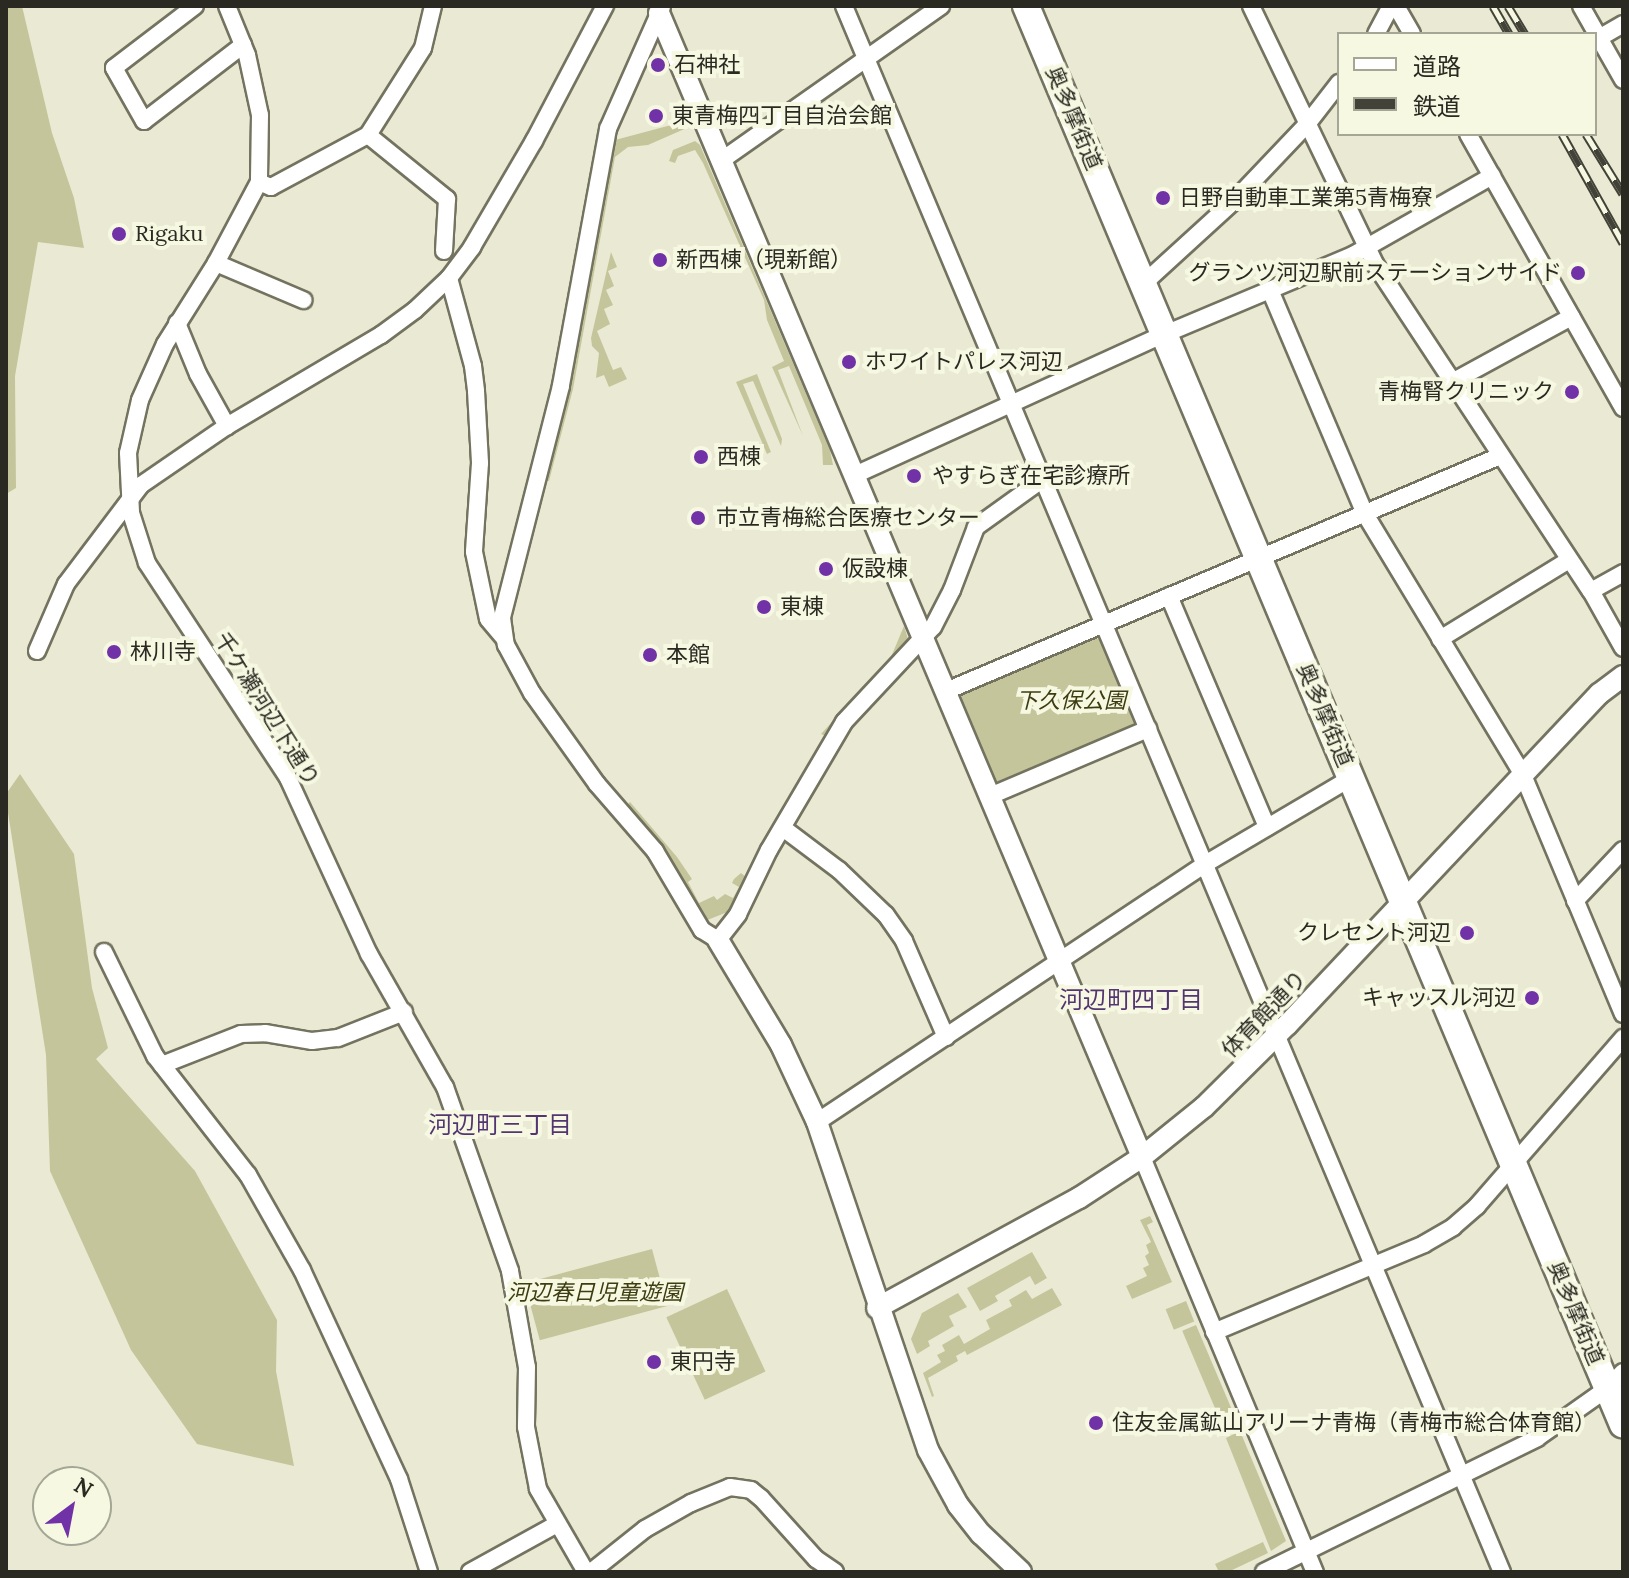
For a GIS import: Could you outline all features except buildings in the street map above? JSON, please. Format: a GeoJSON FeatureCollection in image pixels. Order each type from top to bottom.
{"type":"FeatureCollection","features":[{"type":"Feature","properties":{"kind":"main road","name":"奥多摩街道"},"geometry":{"type":"LineString","coordinates":[[1026,6],[1514,1164],[1615,1380],[1623,1425]]}},
{"type":"Feature","properties":{"kind":"street"},"geometry":{"type":"LineString","coordinates":[[195,6],[114,68],[144,121],[243,45]]}},
{"type":"Feature","properties":{"kind":"street","name":"千ケ瀬河辺下通り"},"geometry":{"type":"LineString","coordinates":[[227,6],[243,45],[260,115],[259,182],[216,263],[177,323],[140,400],[128,453],[133,495],[131,513],[147,563],[288,778],[369,954],[445,1087],[510,1271],[527,1367],[529,1443],[538,1489],[589,1572]]}},
{"type":"Feature","properties":{"kind":"street"},"geometry":{"type":"LineString","coordinates":[[259,182],[271,187],[368,135],[423,48],[433,6]]}},
{"type":"Feature","properties":{"kind":"street"},"geometry":{"type":"LineString","coordinates":[[37,651],[66,584],[141,485],[227,426],[381,335],[415,310],[449,278],[472,247],[534,141],[605,6]]}},
{"type":"Feature","properties":{"kind":"street"},"geometry":{"type":"LineString","coordinates":[[844,6],[1502,1572]]}},
{"type":"Feature","properties":{"kind":"street"},"geometry":{"type":"LineString","coordinates":[[722,160],[941,6]]}},
{"type":"Feature","properties":{"kind":"street"},"geometry":{"type":"LineString","coordinates":[[1251,6],[1361,230],[1366,248],[1591,591],[1623,648]]}},
{"type":"Feature","properties":{"kind":"street"},"geometry":{"type":"LineString","coordinates":[[1377,32],[1393,6],[1411,32]]}},
{"type":"Feature","properties":{"kind":"street"},"geometry":{"type":"LineString","coordinates":[[1581,6],[1596,32]]}},
{"type":"Feature","properties":{"kind":"street"},"geometry":{"type":"LineString","coordinates":[[504,638],[503,608],[561,386],[608,129],[661,10]]}},
{"type":"Feature","properties":{"kind":"street"},"geometry":{"type":"LineString","coordinates":[[661,10],[1315,1572]]}},
{"type":"Feature","properties":{"kind":"street"},"geometry":{"type":"LineString","coordinates":[[1599,38],[1623,24]]}},
{"type":"Feature","properties":{"kind":"street"},"geometry":{"type":"LineString","coordinates":[[1597,34],[1623,80]]}},
{"type":"Feature","properties":{"kind":"street"},"geometry":{"type":"LineString","coordinates":[[1143,284],[1225,210],[1308,123],[1337,86]]}},
{"type":"Feature","properties":{"kind":"street"},"geometry":{"type":"LineString","coordinates":[[368,135],[447,199],[444,251]]}},
{"type":"Feature","properties":{"kind":"street"},"geometry":{"type":"LineString","coordinates":[[1469,136],[1623,408]]}},
{"type":"Feature","properties":{"kind":"street"},"geometry":{"type":"LineString","coordinates":[[855,475],[1165,334],[1366,248],[1492,176]]}},
{"type":"Feature","properties":{"kind":"street"},"geometry":{"type":"LineString","coordinates":[[216,263],[303,300]]}},
{"type":"Feature","properties":{"kind":"street"},"geometry":{"type":"LineString","coordinates":[[449,278],[473,366],[476,391],[480,463],[474,552],[488,619],[504,638],[522,677],[559,734],[655,851],[702,930],[718,940],[781,1045],[817,1122],[877,1308],[917,1422],[942,1479],[981,1534],[1021,1572]]}},
{"type":"Feature","properties":{"kind":"street"},"geometry":{"type":"LineString","coordinates":[[1270,290],[1365,514],[1523,775],[1623,1014]]}},
{"type":"Feature","properties":{"kind":"street"},"geometry":{"type":"LineString","coordinates":[[1452,382],[1571,317]]}},
{"type":"Feature","properties":{"kind":"street"},"geometry":{"type":"LineString","coordinates":[[177,323],[198,374],[227,426]]}},
{"type":"Feature","properties":{"kind":"street"},"geometry":{"type":"LineString","coordinates":[[946,691],[1500,456]]}},
{"type":"Feature","properties":{"kind":"street"},"geometry":{"type":"LineString","coordinates":[[718,940],[738,914],[844,722],[924,638],[948,601],[976,527],[1043,479]]}},
{"type":"Feature","properties":{"kind":"street"},"geometry":{"type":"LineString","coordinates":[[1440,639],[1569,560]]}},
{"type":"Feature","properties":{"kind":"street"},"geometry":{"type":"LineString","coordinates":[[1591,591],[1623,573]]}},
{"type":"Feature","properties":{"kind":"street"},"geometry":{"type":"LineString","coordinates":[[1169,596],[1267,827]]}},
{"type":"Feature","properties":{"kind":"street","name":"体育館通り"},"geometry":{"type":"LineString","coordinates":[[877,1308],[1034,1225],[1142,1157],[1204,1107],[1277,1035],[1610,684],[1623,676]]}},
{"type":"Feature","properties":{"kind":"street"},"geometry":{"type":"LineString","coordinates":[[990,796],[1148,729]]}},
{"type":"Feature","properties":{"kind":"street"},"geometry":{"type":"LineString","coordinates":[[817,1122],[1205,864],[1351,778]]}},
{"type":"Feature","properties":{"kind":"street"},"geometry":{"type":"LineString","coordinates":[[783,828],[839,870],[886,915],[910,954],[946,1037]]}},
{"type":"Feature","properties":{"kind":"street"},"geometry":{"type":"LineString","coordinates":[[1575,901],[1623,850]]}},
{"type":"Feature","properties":{"kind":"street"},"geometry":{"type":"LineString","coordinates":[[104,952],[162,1065],[248,1175],[302,1270],[399,1479],[429,1572]]}},
{"type":"Feature","properties":{"kind":"street"},"geometry":{"type":"LineString","coordinates":[[162,1065],[241,1034],[265,1033],[312,1041],[338,1038],[404,1012]]}},
{"type":"Feature","properties":{"kind":"street"},"geometry":{"type":"LineString","coordinates":[[1214,1332],[1374,1265],[1453,1227],[1514,1164],[1623,1038]]}},
{"type":"Feature","properties":{"kind":"street"},"geometry":{"type":"LineString","coordinates":[[1264,1572],[1537,1438],[1615,1380]]}},
{"type":"Feature","properties":{"kind":"street"},"geometry":{"type":"LineString","coordinates":[[589,1572],[645,1529],[730,1487],[751,1490],[816,1559],[835,1572]]}},
{"type":"Feature","properties":{"kind":"street"},"geometry":{"type":"LineString","coordinates":[[470,1572],[557,1524]]}},
{"type":"Feature","properties":{"kind":"green space"},"geometry":{"type":"Polygon","coordinates":[[[6,6],[22,6],[52,133],[74,198],[84,248],[38,242],[15,376],[16,488],[6,494],[6,6]]]}},
{"type":"Feature","properties":{"kind":"green space"},"geometry":{"type":"Polygon","coordinates":[[[690,120],[689,127],[648,145],[628,147],[615,157],[573,389],[549,481],[546,480],[570,390],[615,140],[690,120]]]}},
{"type":"Feature","properties":{"kind":"green space"},"geometry":{"type":"Polygon","coordinates":[[[695,141],[700,145],[830,450],[833,465],[823,465],[822,445],[789,366],[778,370],[803,436],[772,367],[784,361],[767,320],[764,300],[703,163],[695,150],[678,156],[675,163],[669,161],[673,150],[695,141]]]}},
{"type":"Feature","properties":{"kind":"green space"},"geometry":{"type":"Polygon","coordinates":[[[611,252],[617,267],[608,271],[614,286],[606,290],[613,305],[604,309],[610,324],[597,331],[613,370],[621,367],[627,379],[609,387],[604,375],[596,378],[599,353],[592,346],[591,338],[611,252]]]}},
{"type":"Feature","properties":{"kind":"green space"},"geometry":{"type":"Polygon","coordinates":[[[757,374],[782,439],[781,446],[753,381],[743,384],[771,452],[767,454],[736,382],[757,374]]]}},
{"type":"Feature","properties":{"kind":"green space"},"geometry":{"type":"Polygon","coordinates":[[[904,626],[909,642],[842,711],[826,736],[821,734],[891,657],[904,626]]]}},
{"type":"Feature","properties":{"kind":"green space","name":"下久保公園"},"geometry":{"type":"Polygon","coordinates":[[[1093,637],[1101,640],[1136,721],[1133,729],[1003,784],[994,781],[960,699],[964,692],[1093,637]]]}},
{"type":"Feature","properties":{"kind":"green space"},"geometry":{"type":"Polygon","coordinates":[[[20,774],[74,854],[92,988],[108,1048],[96,1059],[195,1171],[277,1320],[276,1371],[294,1466],[197,1444],[131,1350],[50,1171],[46,1055],[6,800],[6,794],[20,774]]]}},
{"type":"Feature","properties":{"kind":"green space"},"geometry":{"type":"Polygon","coordinates":[[[630,802],[677,857],[692,879],[688,882],[699,903],[714,896],[717,900],[725,894],[733,898],[739,887],[732,883],[734,879],[741,873],[746,877],[730,911],[705,921],[662,845],[627,805],[630,802]]]}},
{"type":"Feature","properties":{"kind":"green space"},"geometry":{"type":"Polygon","coordinates":[[[1150,1216],[1153,1222],[1147,1225],[1172,1282],[1132,1299],[1126,1286],[1147,1276],[1143,1268],[1149,1265],[1145,1256],[1149,1253],[1146,1245],[1151,1242],[1140,1220],[1150,1216]]]}},
{"type":"Feature","properties":{"kind":"green space","name":"河辺春日児童遊園"},"geometry":{"type":"Polygon","coordinates":[[[652,1249],[667,1306],[540,1340],[524,1283],[652,1249]]]}},
{"type":"Feature","properties":{"kind":"green space"},"geometry":{"type":"Polygon","coordinates":[[[1032,1252],[1047,1278],[1035,1285],[1030,1276],[995,1296],[998,1301],[980,1311],[967,1288],[1032,1252]]]}},
{"type":"Feature","properties":{"kind":"green space"},"geometry":{"type":"Polygon","coordinates":[[[1052,1288],[1062,1305],[967,1355],[965,1351],[956,1356],[958,1361],[928,1378],[932,1397],[923,1373],[941,1362],[937,1355],[945,1351],[942,1345],[959,1335],[964,1344],[990,1329],[986,1320],[1012,1306],[1009,1300],[1026,1290],[1032,1299],[1052,1288]]]}},
{"type":"Feature","properties":{"kind":"green space"},"geometry":{"type":"Polygon","coordinates":[[[727,1289],[765,1371],[705,1400],[666,1317],[727,1289]]]}},
{"type":"Feature","properties":{"kind":"green space"},"geometry":{"type":"Polygon","coordinates":[[[958,1293],[967,1307],[949,1316],[954,1326],[928,1341],[930,1346],[917,1354],[911,1339],[922,1313],[958,1293]]]}},
{"type":"Feature","properties":{"kind":"green space"},"geometry":{"type":"Polygon","coordinates":[[[1186,1301],[1194,1321],[1174,1330],[1166,1309],[1186,1301]]]}},
{"type":"Feature","properties":{"kind":"green space"},"geometry":{"type":"Polygon","coordinates":[[[1196,1325],[1238,1424],[1224,1430],[1182,1331],[1196,1325]]]}},
{"type":"Feature","properties":{"kind":"green space"},"geometry":{"type":"Polygon","coordinates":[[[1240,1431],[1286,1541],[1271,1551],[1226,1438],[1240,1431]]]}},
{"type":"Feature","properties":{"kind":"green space"},"geometry":{"type":"Polygon","coordinates":[[[1263,1542],[1268,1553],[1228,1572],[1219,1572],[1215,1564],[1263,1542]]]}},
{"type":"Feature","properties":{"kind":"railway"},"geometry":{"type":"LineString","coordinates":[[1493,6],[1508,32]]}},
{"type":"Feature","properties":{"kind":"railway"},"geometry":{"type":"LineString","coordinates":[[1508,6],[1524,32]]}},
{"type":"Feature","properties":{"kind":"railway"},"geometry":{"type":"LineString","coordinates":[[1563,136],[1623,243]]}},
{"type":"Feature","properties":{"kind":"railway"},"geometry":{"type":"LineString","coordinates":[[1587,136],[1623,194]]}},
{"type":"Feature","properties":{"kind":"place","name":"石神社"},"geometry":{"type":"Point","coordinates":[658,65]}},
{"type":"Feature","properties":{"kind":"place","name":"東青梅四丁目自治会館"},"geometry":{"type":"Point","coordinates":[656,116]}},
{"type":"Feature","properties":{"kind":"place","name":"日野自動車工業第5青梅寮"},"geometry":{"type":"Point","coordinates":[1163,198]}},
{"type":"Feature","properties":{"kind":"place","name":"Rigaku"},"geometry":{"type":"Point","coordinates":[119,234]}},
{"type":"Feature","properties":{"kind":"place","name":"新西棟（現新館）"},"geometry":{"type":"Point","coordinates":[660,260]}},
{"type":"Feature","properties":{"kind":"place","name":"グランツ河辺駅前ステーションサイド"},"geometry":{"type":"Point","coordinates":[1578,273]}},
{"type":"Feature","properties":{"kind":"place","name":"ホワイトパレス河辺"},"geometry":{"type":"Point","coordinates":[849,362]}},
{"type":"Feature","properties":{"kind":"place","name":"青梅腎クリニック"},"geometry":{"type":"Point","coordinates":[1572,392]}},
{"type":"Feature","properties":{"kind":"place","name":"西棟"},"geometry":{"type":"Point","coordinates":[701,457]}},
{"type":"Feature","properties":{"kind":"place","name":"やすらぎ在宅診療所"},"geometry":{"type":"Point","coordinates":[914,476]}},
{"type":"Feature","properties":{"kind":"place","name":"市立青梅総合医療センター"},"geometry":{"type":"Point","coordinates":[698,518]}},
{"type":"Feature","properties":{"kind":"place","name":"仮設棟"},"geometry":{"type":"Point","coordinates":[826,569]}},
{"type":"Feature","properties":{"kind":"place","name":"東棟"},"geometry":{"type":"Point","coordinates":[764,607]}},
{"type":"Feature","properties":{"kind":"place","name":"林川寺"},"geometry":{"type":"Point","coordinates":[114,652]}},
{"type":"Feature","properties":{"kind":"place","name":"本館"},"geometry":{"type":"Point","coordinates":[650,655]}},
{"type":"Feature","properties":{"kind":"place","name":"クレセント河辺"},"geometry":{"type":"Point","coordinates":[1467,933]}},
{"type":"Feature","properties":{"kind":"place","name":"キャッスル河辺"},"geometry":{"type":"Point","coordinates":[1532,998]}},
{"type":"Feature","properties":{"kind":"place","name":"東円寺"},"geometry":{"type":"Point","coordinates":[654,1362]}},
{"type":"Feature","properties":{"kind":"place","name":"住友金属鉱山アリーナ青梅（青梅市総合体育館）"},"geometry":{"type":"Point","coordinates":[1096,1423]}},
{"type":"Feature","properties":{"kind":"district","name":"河辺町四丁目"},"geometry":{"type":"Point","coordinates":[1131,1000]}},
{"type":"Feature","properties":{"kind":"district","name":"河辺町三丁目"},"geometry":{"type":"Point","coordinates":[500,1125]}}]}
